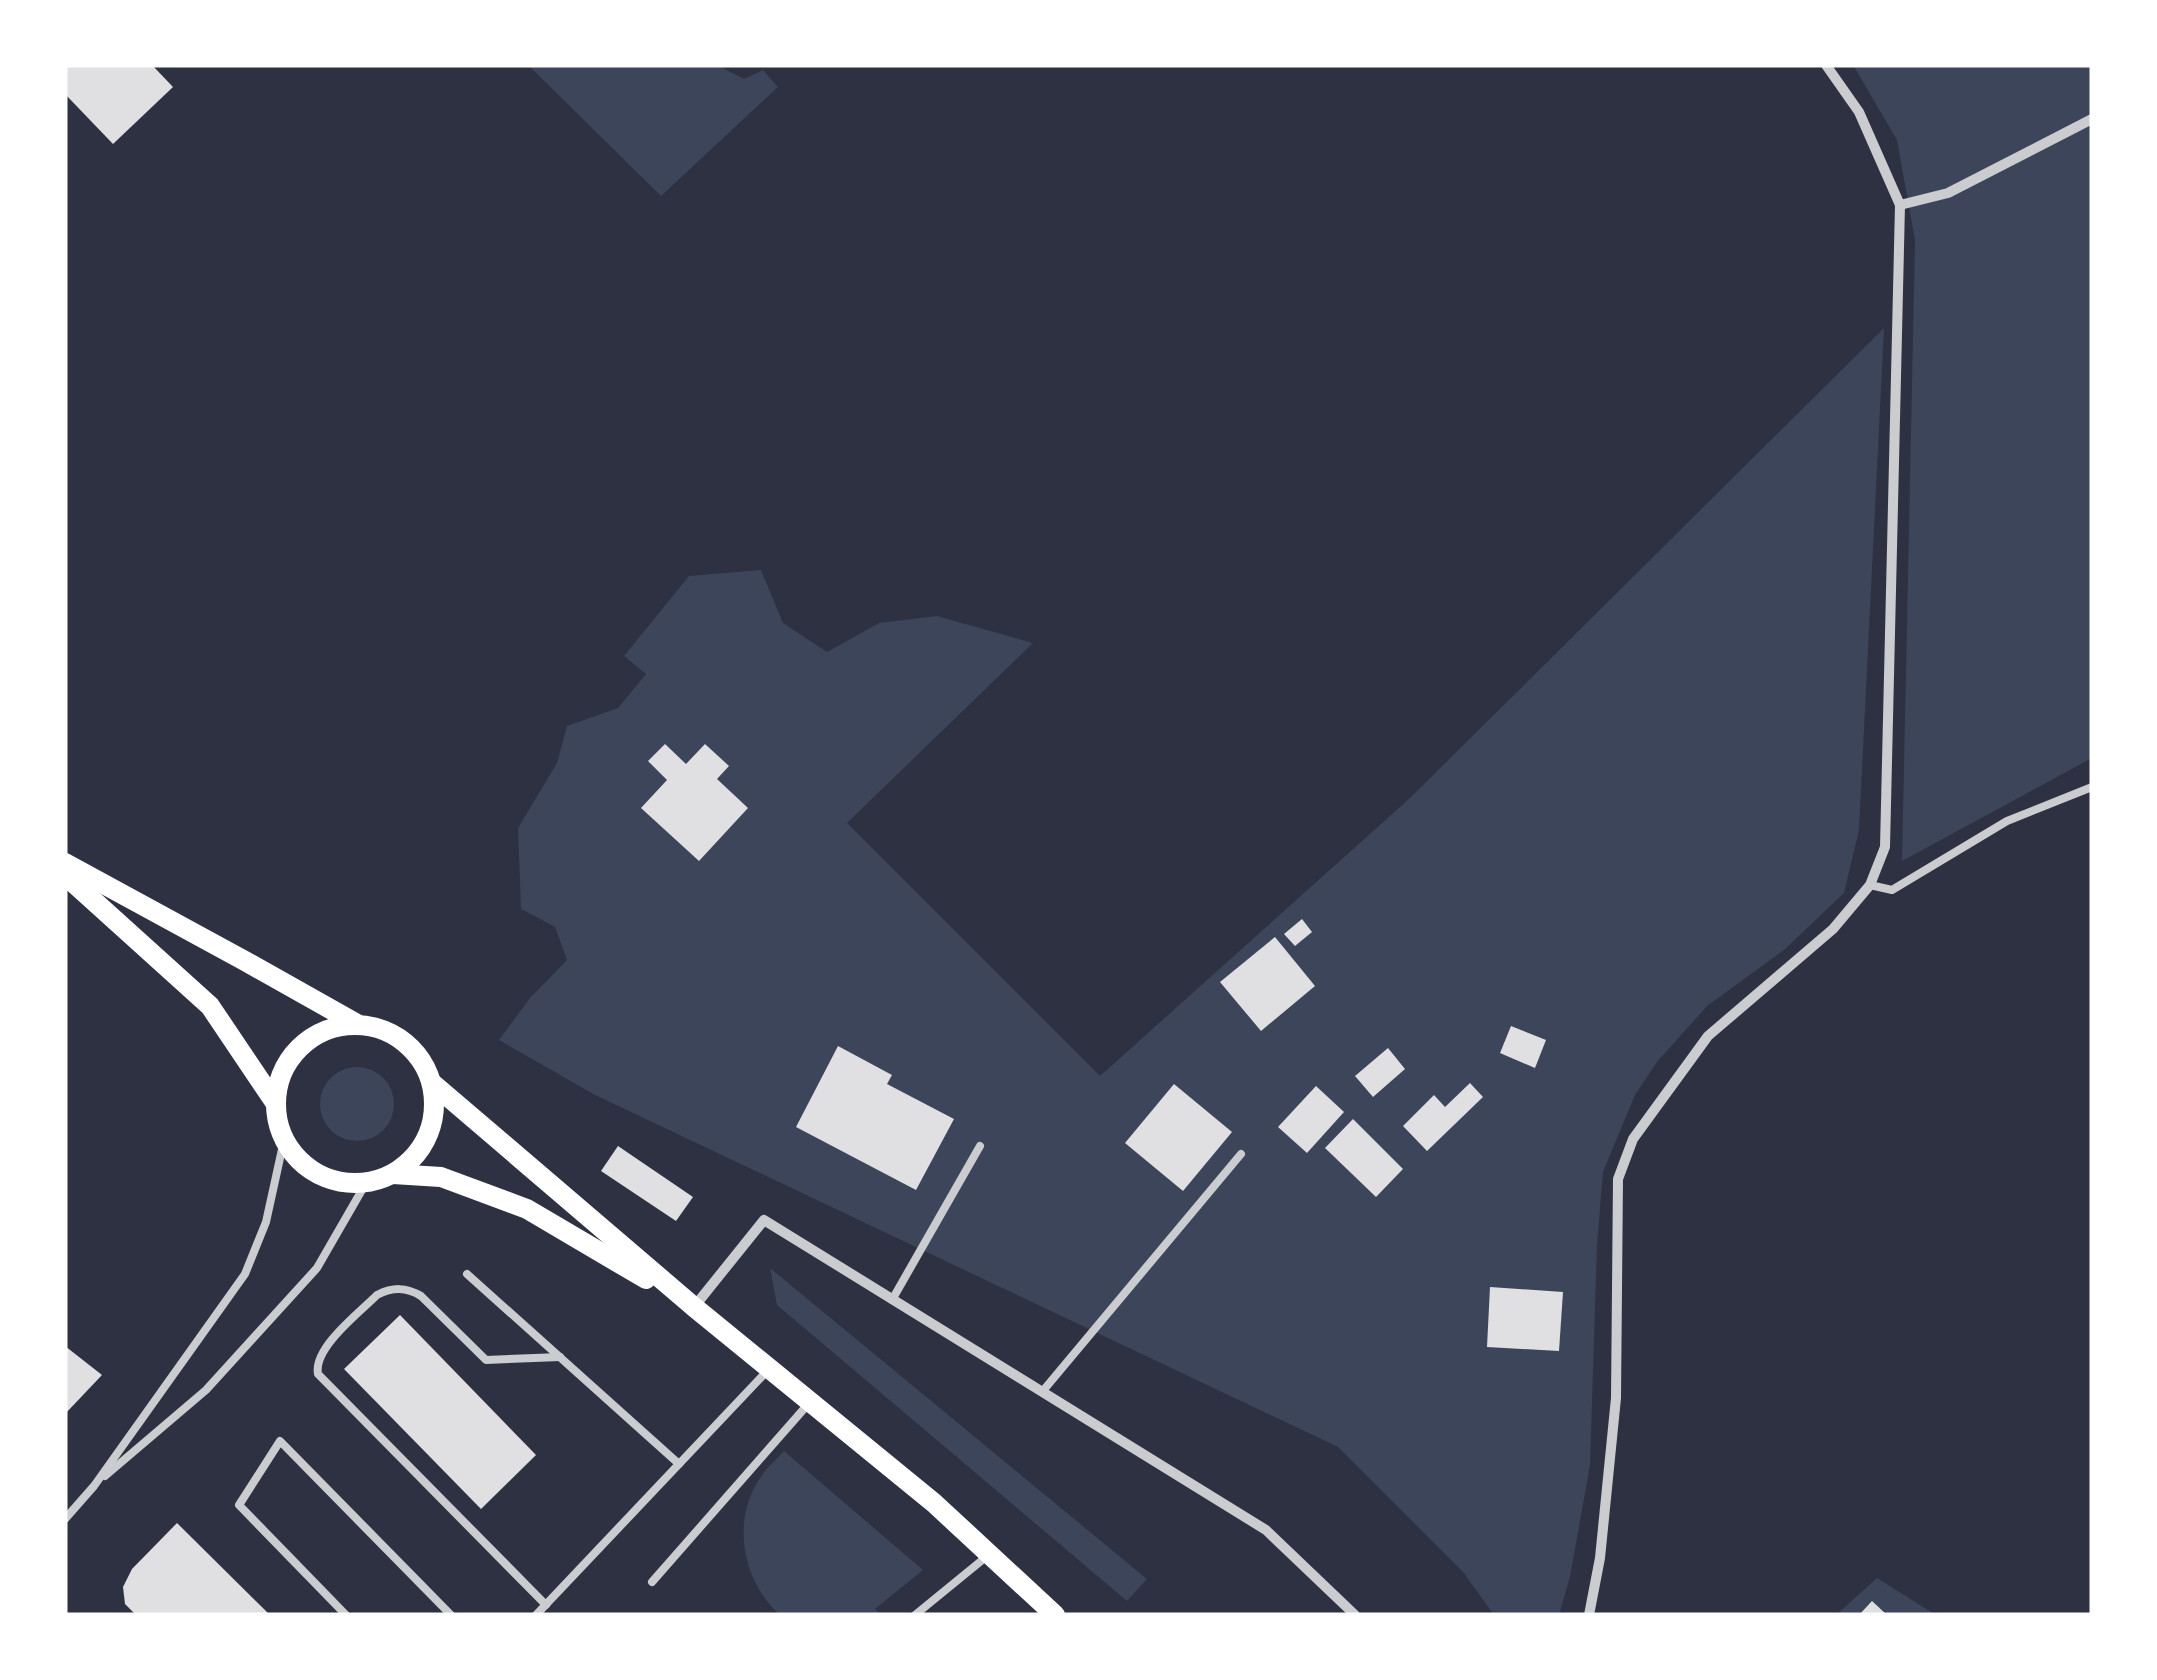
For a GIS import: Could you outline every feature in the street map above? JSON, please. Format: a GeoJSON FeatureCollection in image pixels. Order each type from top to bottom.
{"type":"FeatureCollection","features":[{"type":"Feature","properties":{"kind":"main road"},"geometry":{"type":"LineString","coordinates":[[65,863],[356,1024],[382,1029],[404,1041],[422,1060],[432,1083],[434,1118],[420,1150],[393,1174],[366,1183],[334,1181],[304,1166],[284,1140],[276,1104],[210,1006],[65,876]]}},
{"type":"Feature","properties":{"kind":"main road"},"geometry":{"type":"LineString","coordinates":[[276,1104],[282,1074],[300,1048],[326,1030],[356,1024]]}},
{"type":"Feature","properties":{"kind":"main road"},"geometry":{"type":"LineString","coordinates":[[432,1083],[694,1308],[934,1502],[1056,1615]]}},
{"type":"Feature","properties":{"kind":"main road"},"geometry":{"type":"LineString","coordinates":[[393,1174],[440,1178],[527,1209],[694,1308]]}},
{"type":"Feature","properties":{"kind":"street"},"geometry":{"type":"LineString","coordinates":[[1589,1615],[1600,1558],[1616,1398],[1618,1179],[1633,1140],[1708,1036],[1832,928],[1870,886],[1884,847],[1900,204],[1859,112],[1826,65]]}},
{"type":"Feature","properties":{"kind":"street"},"geometry":{"type":"LineString","coordinates":[[1900,204],[1948,194],[2092,120]]}},
{"type":"Feature","properties":{"kind":"street"},"geometry":{"type":"LineString","coordinates":[[694,1308],[764,1220],[1266,1530],[1355,1615]]}},
{"type":"Feature","properties":{"kind":"lane"},"geometry":{"type":"LineString","coordinates":[[1870,886],[1892,890],[2007,822],[2092,786]]}},
{"type":"Feature","properties":{"kind":"lane"},"geometry":{"type":"LineString","coordinates":[[65,1518],[94,1486],[245,1274],[266,1222],[284,1140]]}},
{"type":"Feature","properties":{"kind":"lane"},"geometry":{"type":"LineString","coordinates":[[892,1300],[980,1146]]}},
{"type":"Feature","properties":{"kind":"lane"},"geometry":{"type":"LineString","coordinates":[[1042,1392],[1240,1154]]}},
{"type":"Feature","properties":{"kind":"lane"},"geometry":{"type":"LineString","coordinates":[[94,1486],[206,1390],[317,1268],[366,1183]]}},
{"type":"Feature","properties":{"kind":"lane"},"geometry":{"type":"LineString","coordinates":[[466,1274],[680,1464]]}},
{"type":"Feature","properties":{"kind":"lane"},"geometry":{"type":"LineString","coordinates":[[546,1605],[318,1374],[316,1364],[323,1350],[377,1295],[400,1288],[421,1296],[486,1360],[560,1357]]}},
{"type":"Feature","properties":{"kind":"lane"},"geometry":{"type":"LineString","coordinates":[[536,1615],[769,1368]]}},
{"type":"Feature","properties":{"kind":"lane"},"geometry":{"type":"LineString","coordinates":[[652,1582],[810,1402]]}},
{"type":"Feature","properties":{"kind":"lane"},"geometry":{"type":"LineString","coordinates":[[346,1615],[239,1505],[280,1441],[452,1615]]}},
{"type":"Feature","properties":{"kind":"lane"},"geometry":{"type":"LineString","coordinates":[[915,1615],[990,1554]]}},
{"type":"Feature","properties":{"kind":"shaded area"},"geometry":{"type":"Polygon","coordinates":[[[528,65],[717,65],[744,79],[763,70],[778,87],[661,196],[528,65]]]}},
{"type":"Feature","properties":{"kind":"shaded area"},"geometry":{"type":"Polygon","coordinates":[[[1853,65],[2092,65],[2092,758],[1902,861],[1915,240],[1897,140],[1853,65]]]}},
{"type":"Feature","properties":{"kind":"shaded area"},"geometry":{"type":"Polygon","coordinates":[[[1884,328],[1859,830],[1844,893],[1784,950],[1707,1006],[1657,1062],[1635,1095],[1603,1172],[1590,1465],[1570,1577],[1559,1615],[1494,1615],[1463,1572],[1338,1447],[595,1095],[499,1040],[530,998],[567,960],[555,927],[521,909],[518,828],[557,763],[567,726],[618,708],[646,674],[624,656],[689,576],[761,570],[783,623],[827,652],[879,623],[937,616],[1033,643],[847,823],[1100,1076],[1410,798],[1884,328]]]}},
{"type":"Feature","properties":{"kind":"shaded area"},"geometry":{"type":"Polygon","coordinates":[[[357,1067],[383,1078],[394,1104],[383,1130],[357,1141],[331,1130],[320,1104],[331,1078],[357,1067]]]}},
{"type":"Feature","properties":{"kind":"shaded area"},"geometry":{"type":"Polygon","coordinates":[[[770,1268],[1147,1579],[1127,1601],[777,1305],[770,1268]]]}},
{"type":"Feature","properties":{"kind":"shaded area"},"geometry":{"type":"Polygon","coordinates":[[[784,1451],[923,1570],[875,1609],[882,1615],[780,1615],[757,1585],[745,1549],[746,1511],[762,1475],[784,1451]]]}},
{"type":"Feature","properties":{"kind":"shaded area"},"geometry":{"type":"Polygon","coordinates":[[[1877,1578],[1936,1615],[1836,1615],[1877,1578]]]}},
{"type":"Feature","properties":{"kind":"building"},"geometry":{"type":"Polygon","coordinates":[[[65,65],[152,65],[173,87],[113,144],[65,94],[65,65]]]}},
{"type":"Feature","properties":{"kind":"building"},"geometry":{"type":"Polygon","coordinates":[[[665,744],[686,764],[705,744],[729,766],[717,779],[748,808],[699,861],[641,808],[667,780],[648,761],[665,744]]]}},
{"type":"Feature","properties":{"kind":"building"},"geometry":{"type":"Polygon","coordinates":[[[1302,919],[1312,932],[1295,946],[1284,934],[1302,919]]]}},
{"type":"Feature","properties":{"kind":"building"},"geometry":{"type":"Polygon","coordinates":[[[1275,937],[1315,986],[1261,1031],[1220,982],[1275,937]]]}},
{"type":"Feature","properties":{"kind":"building"},"geometry":{"type":"Polygon","coordinates":[[[1511,1026],[1546,1040],[1535,1068],[1500,1053],[1511,1026]]]}},
{"type":"Feature","properties":{"kind":"building"},"geometry":{"type":"Polygon","coordinates":[[[838,1046],[892,1075],[887,1084],[954,1119],[916,1190],[796,1127],[838,1046]]]}},
{"type":"Feature","properties":{"kind":"building"},"geometry":{"type":"Polygon","coordinates":[[[1388,1048],[1405,1069],[1373,1097],[1355,1076],[1388,1048]]]}},
{"type":"Feature","properties":{"kind":"building"},"geometry":{"type":"Polygon","coordinates":[[[1470,1083],[1483,1097],[1427,1151],[1403,1126],[1434,1095],[1445,1107],[1470,1083]]]}},
{"type":"Feature","properties":{"kind":"building"},"geometry":{"type":"Polygon","coordinates":[[[1174,1084],[1232,1132],[1183,1191],[1125,1143],[1174,1084]]]}},
{"type":"Feature","properties":{"kind":"building"},"geometry":{"type":"Polygon","coordinates":[[[1316,1086],[1344,1112],[1307,1153],[1278,1127],[1316,1086]]]}},
{"type":"Feature","properties":{"kind":"building"},"geometry":{"type":"Polygon","coordinates":[[[1353,1119],[1403,1169],[1376,1197],[1325,1148],[1353,1119]]]}},
{"type":"Feature","properties":{"kind":"building"},"geometry":{"type":"Polygon","coordinates":[[[618,1146],[693,1197],[676,1221],[601,1171],[618,1146]]]}},
{"type":"Feature","properties":{"kind":"building"},"geometry":{"type":"Polygon","coordinates":[[[1490,1287],[1563,1292],[1559,1351],[1487,1347],[1490,1287]]]}},
{"type":"Feature","properties":{"kind":"building"},"geometry":{"type":"Polygon","coordinates":[[[400,1315],[536,1455],[481,1509],[344,1369],[400,1315]]]}},
{"type":"Feature","properties":{"kind":"building"},"geometry":{"type":"Polygon","coordinates":[[[65,1346],[102,1375],[65,1414],[65,1346]]]}},
{"type":"Feature","properties":{"kind":"building"},"geometry":{"type":"Polygon","coordinates":[[[177,1523],[270,1615],[136,1615],[125,1604],[123,1587],[132,1569],[177,1523]]]}},
{"type":"Feature","properties":{"kind":"building"},"geometry":{"type":"Polygon","coordinates":[[[1872,1601],[1887,1615],[1859,1615],[1872,1601]]]}}]}
